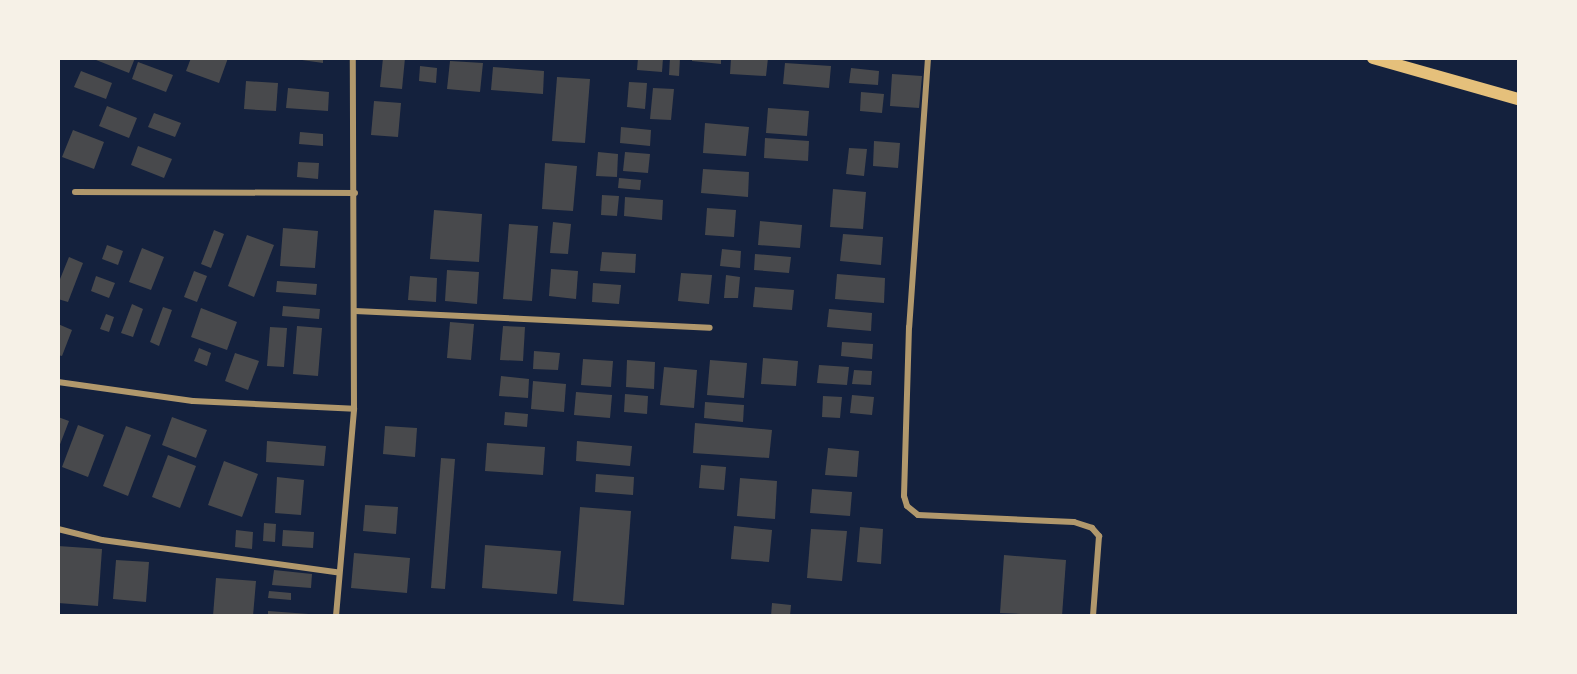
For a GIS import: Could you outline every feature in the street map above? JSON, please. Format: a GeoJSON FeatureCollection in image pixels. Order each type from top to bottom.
{"type":"FeatureCollection","features":[{"type":"Feature","properties":{"kind":"main road"},"geometry":{"type":"LineString","coordinates":[[1374,58],[1518,99]]}},
{"type":"Feature","properties":{"kind":"street"},"geometry":{"type":"LineString","coordinates":[[336,615],[337,572],[354,409],[353,58]]}},
{"type":"Feature","properties":{"kind":"street"},"geometry":{"type":"LineString","coordinates":[[928,58],[909,327],[904,496],[907,506],[918,514],[1074,522],[1092,528],[1099,536],[1093,615]]}},
{"type":"Feature","properties":{"kind":"street"},"geometry":{"type":"LineString","coordinates":[[75,192],[355,193]]}},
{"type":"Feature","properties":{"kind":"street"},"geometry":{"type":"LineString","coordinates":[[355,311],[710,328]]}},
{"type":"Feature","properties":{"kind":"street"},"geometry":{"type":"LineString","coordinates":[[58,382],[193,401],[354,409]]}},
{"type":"Feature","properties":{"kind":"street"},"geometry":{"type":"LineString","coordinates":[[58,529],[102,540],[337,572]]}},
{"type":"Feature","properties":{"kind":"building"},"geometry":{"type":"Polygon","coordinates":[[[91,58],[135,58],[129,73],[91,58]]]}},
{"type":"Feature","properties":{"kind":"building"},"geometry":{"type":"Polygon","coordinates":[[[191,58],[228,58],[219,83],[186,71],[191,58]]]}},
{"type":"Feature","properties":{"kind":"building"},"geometry":{"type":"Polygon","coordinates":[[[288,58],[323,58],[323,63],[288,58]]]}},
{"type":"Feature","properties":{"kind":"building"},"geometry":{"type":"Polygon","coordinates":[[[383,58],[405,58],[402,89],[380,87],[383,58]]]}},
{"type":"Feature","properties":{"kind":"building"},"geometry":{"type":"Polygon","coordinates":[[[638,58],[663,58],[662,72],[637,70],[638,58]]]}},
{"type":"Feature","properties":{"kind":"building"},"geometry":{"type":"Polygon","coordinates":[[[670,58],[680,58],[679,76],[669,75],[670,58]]]}},
{"type":"Feature","properties":{"kind":"building"},"geometry":{"type":"Polygon","coordinates":[[[692,58],[721,58],[721,64],[692,61],[692,58]]]}},
{"type":"Feature","properties":{"kind":"building"},"geometry":{"type":"Polygon","coordinates":[[[731,58],[768,58],[766,76],[730,74],[731,58]]]}},
{"type":"Feature","properties":{"kind":"building"},"geometry":{"type":"Polygon","coordinates":[[[450,61],[483,63],[480,92],[447,89],[450,61]]]}},
{"type":"Feature","properties":{"kind":"building"},"geometry":{"type":"Polygon","coordinates":[[[138,62],[173,75],[166,92],[132,79],[138,62]]]}},
{"type":"Feature","properties":{"kind":"building"},"geometry":{"type":"Polygon","coordinates":[[[785,63],[831,66],[829,88],[783,84],[785,63]]]}},
{"type":"Feature","properties":{"kind":"building"},"geometry":{"type":"Polygon","coordinates":[[[420,66],[437,68],[436,83],[419,81],[420,66]]]}},
{"type":"Feature","properties":{"kind":"building"},"geometry":{"type":"Polygon","coordinates":[[[493,67],[544,71],[543,94],[491,90],[493,67]]]}},
{"type":"Feature","properties":{"kind":"building"},"geometry":{"type":"Polygon","coordinates":[[[851,68],[879,71],[878,85],[849,83],[851,68]]]}},
{"type":"Feature","properties":{"kind":"building"},"geometry":{"type":"Polygon","coordinates":[[[81,71],[112,83],[106,99],[74,87],[81,71]]]}},
{"type":"Feature","properties":{"kind":"building"},"geometry":{"type":"Polygon","coordinates":[[[892,74],[922,76],[919,108],[890,106],[892,74]]]}},
{"type":"Feature","properties":{"kind":"building"},"geometry":{"type":"Polygon","coordinates":[[[557,77],[590,79],[585,143],[552,141],[557,77]]]}},
{"type":"Feature","properties":{"kind":"building"},"geometry":{"type":"Polygon","coordinates":[[[246,81],[278,83],[276,111],[244,109],[246,81]]]}},
{"type":"Feature","properties":{"kind":"building"},"geometry":{"type":"Polygon","coordinates":[[[629,82],[647,83],[645,109],[627,107],[629,82]]]}},
{"type":"Feature","properties":{"kind":"building"},"geometry":{"type":"Polygon","coordinates":[[[288,88],[329,92],[328,111],[286,108],[288,88]]]}},
{"type":"Feature","properties":{"kind":"building"},"geometry":{"type":"Polygon","coordinates":[[[653,88],[674,89],[671,120],[650,119],[653,88]]]}},
{"type":"Feature","properties":{"kind":"building"},"geometry":{"type":"Polygon","coordinates":[[[861,92],[884,94],[882,113],[860,111],[861,92]]]}},
{"type":"Feature","properties":{"kind":"building"},"geometry":{"type":"Polygon","coordinates":[[[374,101],[401,103],[398,137],[371,135],[374,101]]]}},
{"type":"Feature","properties":{"kind":"building"},"geometry":{"type":"Polygon","coordinates":[[[107,106],[137,118],[129,138],[99,126],[107,106]]]}},
{"type":"Feature","properties":{"kind":"building"},"geometry":{"type":"Polygon","coordinates":[[[768,108],[809,111],[807,136],[766,133],[768,108]]]}},
{"type":"Feature","properties":{"kind":"building"},"geometry":{"type":"Polygon","coordinates":[[[154,113],[181,123],[175,137],[148,127],[154,113]]]}},
{"type":"Feature","properties":{"kind":"building"},"geometry":{"type":"Polygon","coordinates":[[[705,123],[749,127],[746,156],[703,153],[705,123]]]}},
{"type":"Feature","properties":{"kind":"building"},"geometry":{"type":"Polygon","coordinates":[[[621,127],[651,130],[650,146],[620,143],[621,127]]]}},
{"type":"Feature","properties":{"kind":"building"},"geometry":{"type":"Polygon","coordinates":[[[73,130],[104,142],[94,169],[62,157],[73,130]]]}},
{"type":"Feature","properties":{"kind":"building"},"geometry":{"type":"Polygon","coordinates":[[[300,132],[323,134],[323,146],[299,144],[300,132]]]}},
{"type":"Feature","properties":{"kind":"building"},"geometry":{"type":"Polygon","coordinates":[[[765,138],[809,141],[808,161],[764,158],[765,138]]]}},
{"type":"Feature","properties":{"kind":"building"},"geometry":{"type":"Polygon","coordinates":[[[874,141],[900,143],[898,168],[873,166],[874,141]]]}},
{"type":"Feature","properties":{"kind":"building"},"geometry":{"type":"Polygon","coordinates":[[[138,146],[172,159],[164,178],[131,165],[138,146]]]}},
{"type":"Feature","properties":{"kind":"building"},"geometry":{"type":"Polygon","coordinates":[[[849,148],[867,149],[864,176],[846,174],[849,148]]]}},
{"type":"Feature","properties":{"kind":"building"},"geometry":{"type":"Polygon","coordinates":[[[598,152],[618,154],[617,177],[596,176],[598,152]]]}},
{"type":"Feature","properties":{"kind":"building"},"geometry":{"type":"Polygon","coordinates":[[[625,152],[650,154],[648,173],[623,171],[625,152]]]}},
{"type":"Feature","properties":{"kind":"building"},"geometry":{"type":"Polygon","coordinates":[[[298,162],[319,163],[318,179],[297,177],[298,162]]]}},
{"type":"Feature","properties":{"kind":"building"},"geometry":{"type":"Polygon","coordinates":[[[545,163],[577,166],[573,211],[542,209],[545,163]]]}},
{"type":"Feature","properties":{"kind":"building"},"geometry":{"type":"Polygon","coordinates":[[[703,169],[749,172],[748,197],[701,193],[703,169]]]}},
{"type":"Feature","properties":{"kind":"building"},"geometry":{"type":"Polygon","coordinates":[[[619,178],[641,180],[640,190],[618,188],[619,178]]]}},
{"type":"Feature","properties":{"kind":"building"},"geometry":{"type":"Polygon","coordinates":[[[833,189],[866,192],[863,229],[830,227],[833,189]]]}},
{"type":"Feature","properties":{"kind":"building"},"geometry":{"type":"Polygon","coordinates":[[[602,195],[619,196],[617,216],[601,215],[602,195]]]}},
{"type":"Feature","properties":{"kind":"building"},"geometry":{"type":"Polygon","coordinates":[[[625,197],[663,200],[662,220],[624,216],[625,197]]]}},
{"type":"Feature","properties":{"kind":"building"},"geometry":{"type":"Polygon","coordinates":[[[707,208],[736,210],[734,237],[705,235],[707,208]]]}},
{"type":"Feature","properties":{"kind":"building"},"geometry":{"type":"Polygon","coordinates":[[[434,210],[482,214],[479,262],[430,259],[434,210]]]}},
{"type":"Feature","properties":{"kind":"building"},"geometry":{"type":"Polygon","coordinates":[[[760,221],[802,225],[800,248],[758,245],[760,221]]]}},
{"type":"Feature","properties":{"kind":"building"},"geometry":{"type":"Polygon","coordinates":[[[553,222],[571,224],[568,254],[550,253],[553,222]]]}},
{"type":"Feature","properties":{"kind":"building"},"geometry":{"type":"Polygon","coordinates":[[[509,224],[538,226],[532,301],[503,299],[509,224]]]}},
{"type":"Feature","properties":{"kind":"building"},"geometry":{"type":"Polygon","coordinates":[[[283,228],[318,231],[315,268],[280,266],[283,228]]]}},
{"type":"Feature","properties":{"kind":"building"},"geometry":{"type":"Polygon","coordinates":[[[214,230],[224,234],[211,268],[201,264],[214,230]]]}},
{"type":"Feature","properties":{"kind":"building"},"geometry":{"type":"Polygon","coordinates":[[[843,234],[883,237],[881,265],[840,261],[843,234]]]}},
{"type":"Feature","properties":{"kind":"building"},"geometry":{"type":"Polygon","coordinates":[[[247,235],[274,245],[254,297],[228,286],[247,235]]]}},
{"type":"Feature","properties":{"kind":"building"},"geometry":{"type":"Polygon","coordinates":[[[107,245],[123,251],[118,265],[102,259],[107,245]]]}},
{"type":"Feature","properties":{"kind":"building"},"geometry":{"type":"Polygon","coordinates":[[[142,248],[164,257],[151,290],[129,282],[142,248]]]}},
{"type":"Feature","properties":{"kind":"building"},"geometry":{"type":"Polygon","coordinates":[[[722,249],[741,251],[740,268],[720,266],[722,249]]]}},
{"type":"Feature","properties":{"kind":"building"},"geometry":{"type":"Polygon","coordinates":[[[602,252],[636,254],[635,273],[600,271],[602,252]]]}},
{"type":"Feature","properties":{"kind":"building"},"geometry":{"type":"Polygon","coordinates":[[[755,254],[791,257],[789,273],[754,270],[755,254]]]}},
{"type":"Feature","properties":{"kind":"building"},"geometry":{"type":"Polygon","coordinates":[[[69,257],[83,263],[68,302],[58,299],[58,284],[69,257]]]}},
{"type":"Feature","properties":{"kind":"building"},"geometry":{"type":"Polygon","coordinates":[[[551,269],[578,271],[576,299],[549,296],[551,269]]]}},
{"type":"Feature","properties":{"kind":"building"},"geometry":{"type":"Polygon","coordinates":[[[447,270],[479,272],[477,304],[445,301],[447,270]]]}},
{"type":"Feature","properties":{"kind":"building"},"geometry":{"type":"Polygon","coordinates":[[[194,271],[207,276],[197,302],[184,297],[194,271]]]}},
{"type":"Feature","properties":{"kind":"building"},"geometry":{"type":"Polygon","coordinates":[[[681,273],[712,275],[709,304],[678,301],[681,273]]]}},
{"type":"Feature","properties":{"kind":"building"},"geometry":{"type":"Polygon","coordinates":[[[837,274],[885,278],[884,303],[835,299],[837,274]]]}},
{"type":"Feature","properties":{"kind":"building"},"geometry":{"type":"Polygon","coordinates":[[[726,275],[740,277],[738,298],[724,298],[726,275]]]}},
{"type":"Feature","properties":{"kind":"building"},"geometry":{"type":"Polygon","coordinates":[[[96,276],[115,283],[109,298],[91,291],[96,276]]]}},
{"type":"Feature","properties":{"kind":"building"},"geometry":{"type":"Polygon","coordinates":[[[410,276],[437,278],[436,302],[408,300],[410,276]]]}},
{"type":"Feature","properties":{"kind":"building"},"geometry":{"type":"Polygon","coordinates":[[[277,281],[317,284],[316,295],[276,292],[277,281]]]}},
{"type":"Feature","properties":{"kind":"building"},"geometry":{"type":"Polygon","coordinates":[[[593,283],[621,285],[619,304],[592,302],[593,283]]]}},
{"type":"Feature","properties":{"kind":"building"},"geometry":{"type":"Polygon","coordinates":[[[755,287],[794,290],[792,310],[753,307],[755,287]]]}},
{"type":"Feature","properties":{"kind":"building"},"geometry":{"type":"Polygon","coordinates":[[[132,304],[143,309],[133,337],[121,333],[132,304]]]}},
{"type":"Feature","properties":{"kind":"building"},"geometry":{"type":"Polygon","coordinates":[[[283,306],[320,309],[319,319],[282,316],[283,306]]]}},
{"type":"Feature","properties":{"kind":"building"},"geometry":{"type":"Polygon","coordinates":[[[163,307],[172,310],[159,346],[150,342],[163,307]]]}},
{"type":"Feature","properties":{"kind":"building"},"geometry":{"type":"Polygon","coordinates":[[[201,308],[237,322],[227,350],[191,337],[201,308]]]}},
{"type":"Feature","properties":{"kind":"building"},"geometry":{"type":"Polygon","coordinates":[[[829,309],[872,313],[871,331],[827,327],[829,309]]]}},
{"type":"Feature","properties":{"kind":"building"},"geometry":{"type":"Polygon","coordinates":[[[106,314],[114,317],[109,332],[100,329],[106,314]]]}},
{"type":"Feature","properties":{"kind":"building"},"geometry":{"type":"Polygon","coordinates":[[[450,322],[474,324],[471,360],[447,358],[450,322]]]}},
{"type":"Feature","properties":{"kind":"building"},"geometry":{"type":"Polygon","coordinates":[[[58,324],[72,330],[62,356],[58,355],[58,324]]]}},
{"type":"Feature","properties":{"kind":"building"},"geometry":{"type":"Polygon","coordinates":[[[297,326],[322,328],[318,376],[293,374],[297,326]]]}},
{"type":"Feature","properties":{"kind":"building"},"geometry":{"type":"Polygon","coordinates":[[[503,326],[525,327],[523,361],[500,360],[503,326]]]}},
{"type":"Feature","properties":{"kind":"building"},"geometry":{"type":"Polygon","coordinates":[[[270,327],[287,328],[284,367],[267,366],[270,327]]]}},
{"type":"Feature","properties":{"kind":"building"},"geometry":{"type":"Polygon","coordinates":[[[842,342],[873,344],[872,359],[841,356],[842,342]]]}},
{"type":"Feature","properties":{"kind":"building"},"geometry":{"type":"Polygon","coordinates":[[[199,348],[211,353],[207,366],[194,361],[199,348]]]}},
{"type":"Feature","properties":{"kind":"building"},"geometry":{"type":"Polygon","coordinates":[[[534,351],[560,353],[558,370],[533,369],[534,351]]]}},
{"type":"Feature","properties":{"kind":"building"},"geometry":{"type":"Polygon","coordinates":[[[235,353],[259,361],[248,390],[225,381],[235,353]]]}},
{"type":"Feature","properties":{"kind":"building"},"geometry":{"type":"Polygon","coordinates":[[[763,358],[798,361],[796,386],[761,384],[763,358]]]}},
{"type":"Feature","properties":{"kind":"building"},"geometry":{"type":"Polygon","coordinates":[[[583,359],[613,361],[611,387],[581,385],[583,359]]]}},
{"type":"Feature","properties":{"kind":"building"},"geometry":{"type":"Polygon","coordinates":[[[627,360],[655,362],[654,389],[626,387],[627,360]]]}},
{"type":"Feature","properties":{"kind":"building"},"geometry":{"type":"Polygon","coordinates":[[[710,360],[747,363],[744,398],[707,395],[710,360]]]}},
{"type":"Feature","properties":{"kind":"building"},"geometry":{"type":"Polygon","coordinates":[[[819,365],[849,367],[847,385],[817,383],[819,365]]]}},
{"type":"Feature","properties":{"kind":"building"},"geometry":{"type":"Polygon","coordinates":[[[664,367],[697,370],[694,408],[660,405],[664,367]]]}},
{"type":"Feature","properties":{"kind":"building"},"geometry":{"type":"Polygon","coordinates":[[[854,370],[872,371],[871,385],[852,384],[854,370]]]}},
{"type":"Feature","properties":{"kind":"building"},"geometry":{"type":"Polygon","coordinates":[[[501,376],[529,379],[528,398],[499,396],[501,376]]]}},
{"type":"Feature","properties":{"kind":"building"},"geometry":{"type":"Polygon","coordinates":[[[533,381],[566,384],[564,412],[531,409],[533,381]]]}},
{"type":"Feature","properties":{"kind":"building"},"geometry":{"type":"Polygon","coordinates":[[[576,392],[612,395],[610,418],[574,415],[576,392]]]}},
{"type":"Feature","properties":{"kind":"building"},"geometry":{"type":"Polygon","coordinates":[[[625,394],[648,396],[647,414],[624,412],[625,394]]]}},
{"type":"Feature","properties":{"kind":"building"},"geometry":{"type":"Polygon","coordinates":[[[852,395],[874,397],[872,415],[850,413],[852,395]]]}},
{"type":"Feature","properties":{"kind":"building"},"geometry":{"type":"Polygon","coordinates":[[[823,396],[842,397],[840,418],[822,417],[823,396]]]}},
{"type":"Feature","properties":{"kind":"building"},"geometry":{"type":"Polygon","coordinates":[[[705,402],[744,405],[743,422],[704,418],[705,402]]]}},
{"type":"Feature","properties":{"kind":"building"},"geometry":{"type":"Polygon","coordinates":[[[505,412],[528,414],[527,427],[504,425],[505,412]]]}},
{"type":"Feature","properties":{"kind":"building"},"geometry":{"type":"Polygon","coordinates":[[[58,417],[69,421],[59,447],[58,446],[58,417]]]}},
{"type":"Feature","properties":{"kind":"building"},"geometry":{"type":"Polygon","coordinates":[[[172,417],[207,430],[196,458],[162,445],[172,417]]]}},
{"type":"Feature","properties":{"kind":"building"},"geometry":{"type":"Polygon","coordinates":[[[695,423],[772,430],[769,458],[693,453],[695,423]]]}},
{"type":"Feature","properties":{"kind":"building"},"geometry":{"type":"Polygon","coordinates":[[[78,425],[104,435],[88,477],[62,467],[78,425]]]}},
{"type":"Feature","properties":{"kind":"building"},"geometry":{"type":"Polygon","coordinates":[[[126,426],[151,435],[128,496],[103,486],[126,426]]]}},
{"type":"Feature","properties":{"kind":"building"},"geometry":{"type":"Polygon","coordinates":[[[385,426],[417,428],[415,457],[383,454],[385,426]]]}},
{"type":"Feature","properties":{"kind":"building"},"geometry":{"type":"Polygon","coordinates":[[[267,441],[326,446],[324,466],[266,462],[267,441]]]}},
{"type":"Feature","properties":{"kind":"building"},"geometry":{"type":"Polygon","coordinates":[[[577,441],[632,446],[630,466],[576,461],[577,441]]]}},
{"type":"Feature","properties":{"kind":"building"},"geometry":{"type":"Polygon","coordinates":[[[487,443],[545,447],[543,475],[485,471],[487,443]]]}},
{"type":"Feature","properties":{"kind":"building"},"geometry":{"type":"Polygon","coordinates":[[[828,448],[859,451],[857,477],[825,475],[828,448]]]}},
{"type":"Feature","properties":{"kind":"building"},"geometry":{"type":"Polygon","coordinates":[[[168,455],[196,466],[180,508],[152,497],[168,455]]]}},
{"type":"Feature","properties":{"kind":"building"},"geometry":{"type":"Polygon","coordinates":[[[441,458],[455,459],[445,589],[431,588],[441,458]]]}},
{"type":"Feature","properties":{"kind":"building"},"geometry":{"type":"Polygon","coordinates":[[[224,461],[258,474],[242,517],[208,505],[224,461]]]}},
{"type":"Feature","properties":{"kind":"building"},"geometry":{"type":"Polygon","coordinates":[[[701,465],[726,467],[724,490],[699,488],[701,465]]]}},
{"type":"Feature","properties":{"kind":"building"},"geometry":{"type":"Polygon","coordinates":[[[596,474],[634,477],[633,495],[595,492],[596,474]]]}},
{"type":"Feature","properties":{"kind":"building"},"geometry":{"type":"Polygon","coordinates":[[[277,477],[304,480],[301,515],[275,513],[277,477]]]}},
{"type":"Feature","properties":{"kind":"building"},"geometry":{"type":"Polygon","coordinates":[[[740,478],[777,481],[775,519],[737,516],[740,478]]]}},
{"type":"Feature","properties":{"kind":"building"},"geometry":{"type":"Polygon","coordinates":[[[812,489],[852,492],[850,516],[810,513],[812,489]]]}},
{"type":"Feature","properties":{"kind":"building"},"geometry":{"type":"Polygon","coordinates":[[[365,505],[398,507],[396,534],[363,531],[365,505]]]}},
{"type":"Feature","properties":{"kind":"building"},"geometry":{"type":"Polygon","coordinates":[[[580,507],[631,511],[624,605],[573,601],[580,507]]]}},
{"type":"Feature","properties":{"kind":"building"},"geometry":{"type":"Polygon","coordinates":[[[264,523],[276,524],[275,542],[263,541],[264,523]]]}},
{"type":"Feature","properties":{"kind":"building"},"geometry":{"type":"Polygon","coordinates":[[[734,526],[772,530],[769,562],[731,559],[734,526]]]}},
{"type":"Feature","properties":{"kind":"building"},"geometry":{"type":"Polygon","coordinates":[[[860,527],[883,529],[881,564],[857,562],[860,527]]]}},
{"type":"Feature","properties":{"kind":"building"},"geometry":{"type":"Polygon","coordinates":[[[811,529],[847,531],[842,581],[807,578],[811,529]]]}},
{"type":"Feature","properties":{"kind":"building"},"geometry":{"type":"Polygon","coordinates":[[[236,530],[253,532],[252,549],[235,547],[236,530]]]}},
{"type":"Feature","properties":{"kind":"building"},"geometry":{"type":"Polygon","coordinates":[[[283,530],[314,532],[313,548],[282,546],[283,530]]]}},
{"type":"Feature","properties":{"kind":"building"},"geometry":{"type":"Polygon","coordinates":[[[485,545],[561,551],[557,594],[482,588],[485,545]]]}},
{"type":"Feature","properties":{"kind":"building"},"geometry":{"type":"Polygon","coordinates":[[[58,546],[102,549],[98,606],[58,603],[58,546]]]}},
{"type":"Feature","properties":{"kind":"building"},"geometry":{"type":"Polygon","coordinates":[[[354,553],[410,558],[407,593],[351,588],[354,553]]]}},
{"type":"Feature","properties":{"kind":"building"},"geometry":{"type":"Polygon","coordinates":[[[1004,555],[1066,560],[1062,616],[1000,613],[1004,555]]]}},
{"type":"Feature","properties":{"kind":"building"},"geometry":{"type":"Polygon","coordinates":[[[116,560],[149,562],[146,602],[113,599],[116,560]]]}},
{"type":"Feature","properties":{"kind":"building"},"geometry":{"type":"Polygon","coordinates":[[[274,570],[312,574],[311,588],[272,585],[274,570]]]}},
{"type":"Feature","properties":{"kind":"building"},"geometry":{"type":"Polygon","coordinates":[[[216,578],[256,581],[253,616],[213,616],[216,578]]]}},
{"type":"Feature","properties":{"kind":"building"},"geometry":{"type":"Polygon","coordinates":[[[269,591],[291,593],[291,600],[268,598],[269,591]]]}},
{"type":"Feature","properties":{"kind":"building"},"geometry":{"type":"Polygon","coordinates":[[[772,603],[791,605],[790,616],[771,616],[772,603]]]}},
{"type":"Feature","properties":{"kind":"building"},"geometry":{"type":"Polygon","coordinates":[[[268,611],[309,614],[309,616],[268,616],[268,611]]]}}]}
